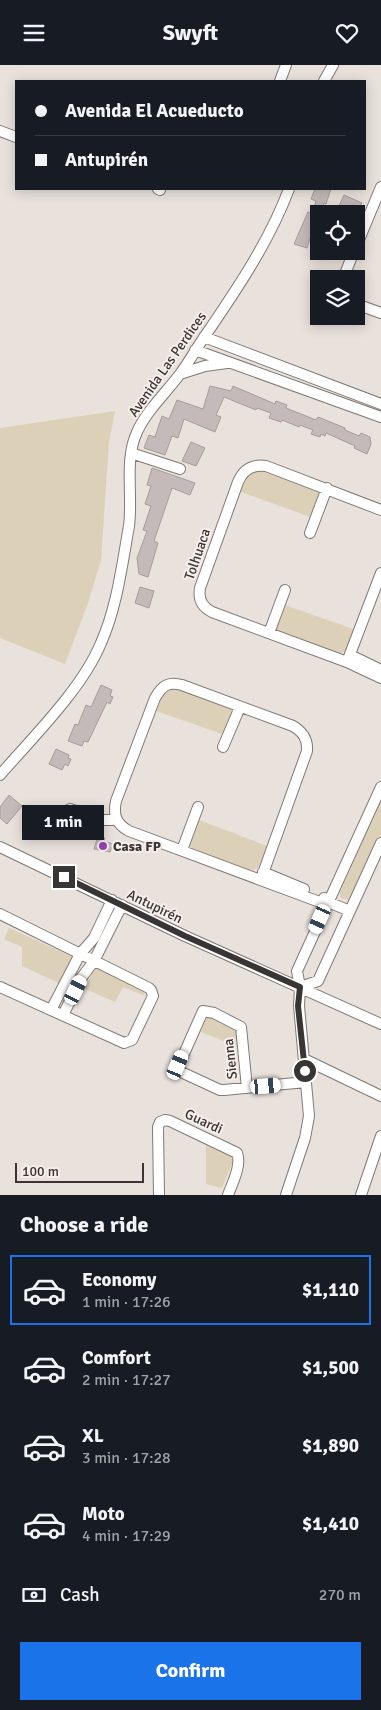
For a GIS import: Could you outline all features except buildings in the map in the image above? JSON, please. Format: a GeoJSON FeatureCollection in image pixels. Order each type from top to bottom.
{"type":"FeatureCollection","features":[{"type":"Feature","properties":{"kind":"street"},"geometry":{"type":"LineString","coordinates":[[280,80],[286,65]]}},
{"type":"Feature","properties":{"kind":"street"},"geometry":{"type":"LineString","coordinates":[[325,80],[333,65]]}},
{"type":"Feature","properties":{"kind":"street"},"geometry":{"type":"LineString","coordinates":[[0,131],[15,137]]}},
{"type":"Feature","properties":{"kind":"street"},"geometry":{"type":"LineString","coordinates":[[365,225],[381,187]]}},
{"type":"Feature","properties":{"kind":"street","name":"Avenida Las Perdices"},"geometry":{"type":"LineString","coordinates":[[0,775],[57,710],[85,673],[101,645],[111,616],[128,529],[131,507],[131,453],[134,438],[142,422],[180,374],[259,253],[289,190]]}},
{"type":"Feature","properties":{"kind":"street"},"geometry":{"type":"LineString","coordinates":[[365,307],[381,313]]}},
{"type":"Feature","properties":{"kind":"street"},"geometry":{"type":"LineString","coordinates":[[204,337],[381,404]]}},
{"type":"Feature","properties":{"kind":"street"},"geometry":{"type":"LineString","coordinates":[[195,350],[381,417]]}},
{"type":"Feature","properties":{"kind":"street"},"geometry":{"type":"LineString","coordinates":[[180,374],[205,366],[232,363]]}},
{"type":"Feature","properties":{"kind":"street"},"geometry":{"type":"LineString","coordinates":[[341,403],[346,391]]}},
{"type":"Feature","properties":{"kind":"street"},"geometry":{"type":"LineString","coordinates":[[131,453],[180,469]]}},
{"type":"Feature","properties":{"kind":"street","name":"Tolhuaca"},"geometry":{"type":"LineString","coordinates":[[349,659],[209,611],[203,606],[199,596],[200,588],[238,482],[245,470],[261,465],[327,488],[381,510]]}},
{"type":"Feature","properties":{"kind":"street"},"geometry":{"type":"LineString","coordinates":[[310,533],[327,488]]}},
{"type":"Feature","properties":{"kind":"street"},"geometry":{"type":"LineString","coordinates":[[349,659],[381,573]]}},
{"type":"Feature","properties":{"kind":"street"},"geometry":{"type":"LineString","coordinates":[[269,633],[285,590]]}},
{"type":"Feature","properties":{"kind":"street"},"geometry":{"type":"LineString","coordinates":[[349,659],[381,670]]}},
{"type":"Feature","properties":{"kind":"street"},"geometry":{"type":"LineString","coordinates":[[349,659],[381,677]]}},
{"type":"Feature","properties":{"kind":"street"},"geometry":{"type":"LineString","coordinates":[[262,876],[307,751],[306,739],[300,730],[293,726],[182,685],[172,683],[165,685],[155,698],[118,795],[115,810],[116,820],[120,826],[182,851],[262,876],[317,901],[328,902],[350,911]]}},
{"type":"Feature","properties":{"kind":"street"},"geometry":{"type":"LineString","coordinates":[[223,747],[240,707]]}},
{"type":"Feature","properties":{"kind":"street"},"geometry":{"type":"LineString","coordinates":[[286,1195],[307,1132],[309,1116],[298,1006],[300,987],[297,971],[381,787]]}},
{"type":"Feature","properties":{"kind":"street"},"geometry":{"type":"LineString","coordinates":[[182,851],[198,807]]}},
{"type":"Feature","properties":{"kind":"street"},"geometry":{"type":"LineString","coordinates":[[70,809],[100,821],[116,820]]}},
{"type":"Feature","properties":{"kind":"street"},"geometry":{"type":"LineString","coordinates":[[300,987],[318,981],[381,843]]}},
{"type":"Feature","properties":{"kind":"street","name":"Antupirén"},"geometry":{"type":"LineString","coordinates":[[0,847],[185,936],[381,1024]]}},
{"type":"Feature","properties":{"kind":"street"},"geometry":{"type":"LineString","coordinates":[[51,1010],[80,954],[94,938],[112,900]]}},
{"type":"Feature","properties":{"kind":"street"},"geometry":{"type":"LineString","coordinates":[[63,1015],[82,977],[94,961],[122,905]]}},
{"type":"Feature","properties":{"kind":"street"},"geometry":{"type":"LineString","coordinates":[[0,914],[151,990],[152,998],[132,1040],[128,1043],[0,987]]}},
{"type":"Feature","properties":{"kind":"street","name":"Sienna"},"geometry":{"type":"LineString","coordinates":[[247,1088],[240,1027],[214,1013],[203,1011],[178,1065],[181,1072],[220,1090],[247,1088],[306,1082]]}},
{"type":"Feature","properties":{"kind":"street"},"geometry":{"type":"LineString","coordinates":[[304,1059],[381,1096]]}},
{"type":"Feature","properties":{"kind":"street","name":"Guardi"},"geometry":{"type":"LineString","coordinates":[[159,1195],[158,1127],[160,1122],[165,1120],[237,1153],[239,1157],[238,1164],[231,1194]]}},
{"type":"Feature","properties":{"kind":"street"},"geometry":{"type":"LineString","coordinates":[[361,1195],[378,1159],[381,1136]]}},
{"type":"Feature","properties":{"kind":"shaded area"},"geometry":{"type":"Polygon","coordinates":[[[115,411],[109,442],[101,560],[88,603],[65,664],[0,638],[0,428],[115,411]]]}},
{"type":"Feature","properties":{"kind":"shaded area"},"geometry":{"type":"Polygon","coordinates":[[[264,470],[320,490],[310,517],[239,491],[248,475],[264,470]]]}},
{"type":"Feature","properties":{"kind":"shaded area"},"geometry":{"type":"Polygon","coordinates":[[[282,604],[356,630],[349,646],[341,653],[336,653],[276,631],[282,604]]]}},
{"type":"Feature","properties":{"kind":"shaded area"},"geometry":{"type":"Polygon","coordinates":[[[173,689],[185,691],[235,710],[225,735],[156,711],[163,695],[173,689]]]}},
{"type":"Feature","properties":{"kind":"shaded area"},"geometry":{"type":"Polygon","coordinates":[[[381,800],[381,835],[352,898],[348,900],[341,898],[340,893],[381,800]]]}},
{"type":"Feature","properties":{"kind":"shaded area"},"geometry":{"type":"Polygon","coordinates":[[[199,820],[267,846],[258,868],[250,871],[188,848],[187,843],[199,820]]]}},
{"type":"Feature","properties":{"kind":"shaded area"},"geometry":{"type":"Polygon","coordinates":[[[9,928],[73,957],[61,984],[22,966],[22,947],[4,939],[9,928]]]}},
{"type":"Feature","properties":{"kind":"shaded area"},"geometry":{"type":"Polygon","coordinates":[[[95,966],[144,988],[145,996],[123,987],[115,1002],[85,989],[95,966]]]}},
{"type":"Feature","properties":{"kind":"shaded area"},"geometry":{"type":"Polygon","coordinates":[[[215,1015],[236,1029],[239,1047],[201,1032],[207,1016],[215,1015]]]}},
{"type":"Feature","properties":{"kind":"shaded area"},"geometry":{"type":"Polygon","coordinates":[[[206,1144],[232,1157],[232,1164],[222,1188],[206,1184],[206,1144]]]}},
{"type":"Feature","properties":{"kind":"place","name":"Casa FP"},"geometry":{"type":"Point","coordinates":[103,846]}},
{"type":"Feature","properties":{"kind":"route"},"geometry":{"type":"LineString","coordinates":[[64,877],[185,936],[300,987],[298,1006],[305,1071]]}}]}
